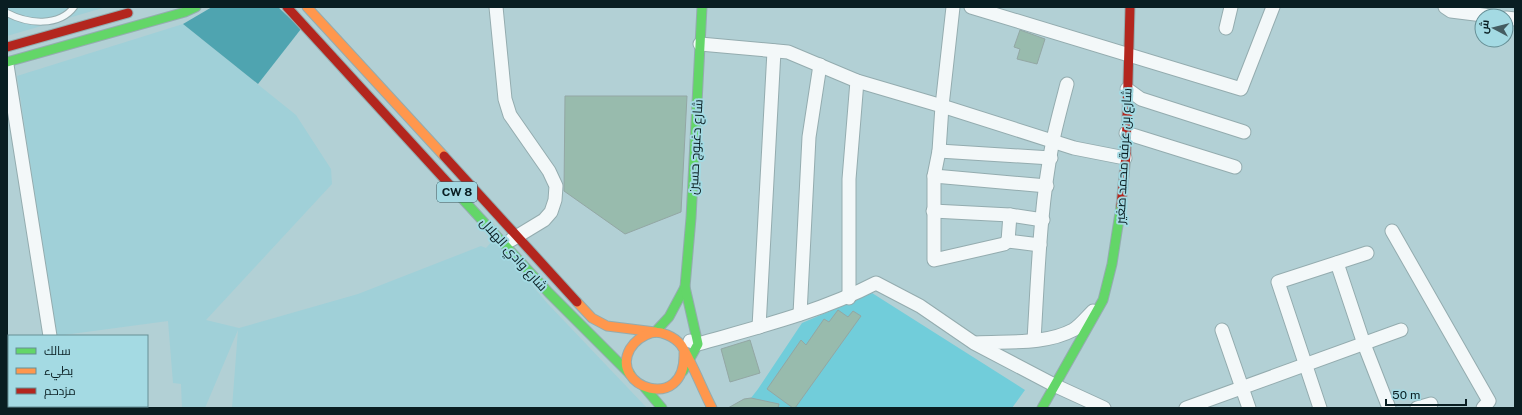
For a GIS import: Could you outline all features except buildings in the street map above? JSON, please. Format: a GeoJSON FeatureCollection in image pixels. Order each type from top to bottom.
{"type":"FeatureCollection","features":[{"type":"Feature","properties":{"kind":"main road"},"geometry":{"type":"LineString","coordinates":[[7,62],[185,12],[196,7]]}},
{"type":"Feature","properties":{"kind":"main road","name":"شارع وادي الهلال"},"geometry":{"type":"LineString","coordinates":[[287,7],[504,244],[593,339],[630,374]]}},
{"type":"Feature","properties":{"kind":"main road","name":"شارع وادي الهلال"},"geometry":{"type":"LineString","coordinates":[[307,7],[588,313],[600,323],[618,328],[655,332]]}},
{"type":"Feature","properties":{"kind":"main road","name":"شارع دغبوج حسين"},"geometry":{"type":"LineString","coordinates":[[685,287],[691,218],[702,7]]}},
{"type":"Feature","properties":{"kind":"main road","name":"شارع بن عرفة محمد صغير"},"geometry":{"type":"LineString","coordinates":[[1042,408],[1056,386],[1102,301],[1120,221],[1125,158],[1130,7]]}},
{"type":"Feature","properties":{"kind":"main road"},"geometry":{"type":"LineString","coordinates":[[7,47],[136,11]]}},
{"type":"Feature","properties":{"kind":"main road"},"geometry":{"type":"LineString","coordinates":[[655,332],[665,323],[674,310],[685,287]]}},
{"type":"Feature","properties":{"kind":"main road"},"geometry":{"type":"LineString","coordinates":[[645,388],[654,390],[667,387],[678,379],[689,363],[698,344],[685,287]]}},
{"type":"Feature","properties":{"kind":"main road"},"geometry":{"type":"LineString","coordinates":[[662,408],[645,388],[630,374],[627,365],[631,346],[637,339],[645,334],[655,332],[664,333],[673,337],[680,344],[712,408]]}},
{"type":"Feature","properties":{"kind":"main road"},"geometry":{"type":"LineString","coordinates":[[683,371],[685,362],[684,353]]}},
{"type":"Feature","properties":{"kind":"street"},"geometry":{"type":"LineString","coordinates":[[496,7],[504,99],[514,121],[549,171],[556,186],[555,200],[551,212],[544,220],[504,244]]}},
{"type":"Feature","properties":{"kind":"street"},"geometry":{"type":"LineString","coordinates":[[953,7],[942,106],[939,151],[934,176],[934,260],[1004,244],[1008,241],[1040,245]]}},
{"type":"Feature","properties":{"kind":"street"},"geometry":{"type":"LineString","coordinates":[[971,7],[1241,88],[1273,7]]}},
{"type":"Feature","properties":{"kind":"street"},"geometry":{"type":"LineString","coordinates":[[1226,28],[1231,7]]}},
{"type":"Feature","properties":{"kind":"street"},"geometry":{"type":"LineString","coordinates":[[1449,8],[1474,13]]}},
{"type":"Feature","properties":{"kind":"street"},"geometry":{"type":"LineString","coordinates":[[700,44],[788,52],[857,81],[942,106],[1053,142],[1074,148],[1125,158]]}},
{"type":"Feature","properties":{"kind":"street"},"geometry":{"type":"LineString","coordinates":[[759,327],[774,51]]}},
{"type":"Feature","properties":{"kind":"street"},"geometry":{"type":"LineString","coordinates":[[7,65],[50,335]]}},
{"type":"Feature","properties":{"kind":"street"},"geometry":{"type":"LineString","coordinates":[[800,314],[809,137],[820,65]]}},
{"type":"Feature","properties":{"kind":"street"},"geometry":{"type":"LineString","coordinates":[[848,298],[849,179],[857,81]]}},
{"type":"Feature","properties":{"kind":"street"},"geometry":{"type":"LineString","coordinates":[[1034,340],[1042,220],[1053,142],[1067,84]]}},
{"type":"Feature","properties":{"kind":"street"},"geometry":{"type":"LineString","coordinates":[[1127,89],[1141,99],[1244,132]]}},
{"type":"Feature","properties":{"kind":"street"},"geometry":{"type":"LineString","coordinates":[[1126,133],[1235,167]]}},
{"type":"Feature","properties":{"kind":"street"},"geometry":{"type":"LineString","coordinates":[[939,151],[1051,158]]}},
{"type":"Feature","properties":{"kind":"street"},"geometry":{"type":"LineString","coordinates":[[934,176],[1047,186]]}},
{"type":"Feature","properties":{"kind":"street"},"geometry":{"type":"LineString","coordinates":[[933,211],[1010,215],[1042,220]]}},
{"type":"Feature","properties":{"kind":"street"},"geometry":{"type":"LineString","coordinates":[[1008,241],[1010,215]]}},
{"type":"Feature","properties":{"kind":"street"},"geometry":{"type":"LineString","coordinates":[[1392,231],[1489,401],[1483,408]]}},
{"type":"Feature","properties":{"kind":"street"},"geometry":{"type":"LineString","coordinates":[[1320,408],[1278,282],[1367,253]]}},
{"type":"Feature","properties":{"kind":"street"},"geometry":{"type":"LineString","coordinates":[[1337,263],[1364,344],[1389,408]]}},
{"type":"Feature","properties":{"kind":"street"},"geometry":{"type":"LineString","coordinates":[[673,337],[698,344],[759,327],[848,298],[876,283],[920,306],[974,343],[1056,386],[1104,408]]}},
{"type":"Feature","properties":{"kind":"street"},"geometry":{"type":"LineString","coordinates":[[974,343],[1034,340],[1057,336],[1074,330],[1102,301]]}},
{"type":"Feature","properties":{"kind":"street"},"geometry":{"type":"LineString","coordinates":[[1222,330],[1249,408]]}},
{"type":"Feature","properties":{"kind":"street"},"geometry":{"type":"LineString","coordinates":[[1186,408],[1401,330]]}},
{"type":"Feature","properties":{"kind":"street"},"geometry":{"type":"LineString","coordinates":[[1417,408],[1431,404]]}},
{"type":"Feature","properties":{"kind":"lane"},"geometry":{"type":"LineString","coordinates":[[7,13],[18,19],[41,22],[63,18],[74,7]]}},
{"type":"Feature","properties":{"kind":"shaded area"},"geometry":{"type":"Polygon","coordinates":[[[7,7],[106,7],[7,36],[7,7]]]}},
{"type":"Feature","properties":{"kind":"shaded area"},"geometry":{"type":"Polygon","coordinates":[[[212,7],[278,7],[301,29],[258,84],[183,24],[212,7]]]}},
{"type":"Feature","properties":{"kind":"shaded area"},"geometry":{"type":"Polygon","coordinates":[[[183,24],[296,115],[331,169],[332,184],[206,320],[239,328],[358,294],[481,246],[486,248],[493,240],[548,304],[647,408],[232,408],[238,330],[205,408],[182,408],[181,384],[173,383],[168,321],[56,335],[17,76],[183,24]]]}},
{"type":"Feature","properties":{"kind":"shaded area"},"geometry":{"type":"Polygon","coordinates":[[[872,293],[1025,390],[1012,408],[734,408],[751,398],[802,323],[872,293]]]}},
{"type":"Feature","properties":{"kind":"traffic: fast"},"geometry":{"type":"LineString","coordinates":[[7,62],[185,12],[196,7]]}},
{"type":"Feature","properties":{"kind":"traffic: fast"},"geometry":{"type":"LineString","coordinates":[[683,371],[698,344],[685,287],[691,218],[702,7]]}},
{"type":"Feature","properties":{"kind":"traffic: fast"},"geometry":{"type":"LineString","coordinates":[[458,194],[549,293],[630,374]]}},
{"type":"Feature","properties":{"kind":"traffic: fast"},"geometry":{"type":"LineString","coordinates":[[1042,408],[1103,300],[1112,264],[1121,206]]}},
{"type":"Feature","properties":{"kind":"traffic: fast"},"geometry":{"type":"LineString","coordinates":[[655,332],[669,317],[685,287]]}},
{"type":"Feature","properties":{"kind":"traffic: fast"},"geometry":{"type":"LineString","coordinates":[[645,388],[662,408]]}},
{"type":"Feature","properties":{"kind":"traffic: slow"},"geometry":{"type":"LineString","coordinates":[[307,7],[444,156]]}},
{"type":"Feature","properties":{"kind":"traffic: slow"},"geometry":{"type":"LineString","coordinates":[[577,302],[592,318],[607,326],[655,332]]}},
{"type":"Feature","properties":{"kind":"traffic: slow"},"geometry":{"type":"LineString","coordinates":[[684,353],[681,372],[673,383],[662,389],[650,388],[638,383],[630,374],[626,363],[630,349],[641,337],[655,332],[663,333],[671,337],[681,345],[712,408]]}},
{"type":"Feature","properties":{"kind":"traffic: jam"},"geometry":{"type":"LineString","coordinates":[[287,7],[458,194]]}},
{"type":"Feature","properties":{"kind":"traffic: jam"},"geometry":{"type":"LineString","coordinates":[[1121,206],[1126,155],[1130,7]]}},
{"type":"Feature","properties":{"kind":"traffic: jam"},"geometry":{"type":"LineString","coordinates":[[7,47],[128,13]]}},
{"type":"Feature","properties":{"kind":"traffic: jam"},"geometry":{"type":"LineString","coordinates":[[444,156],[577,302]]}}]}
